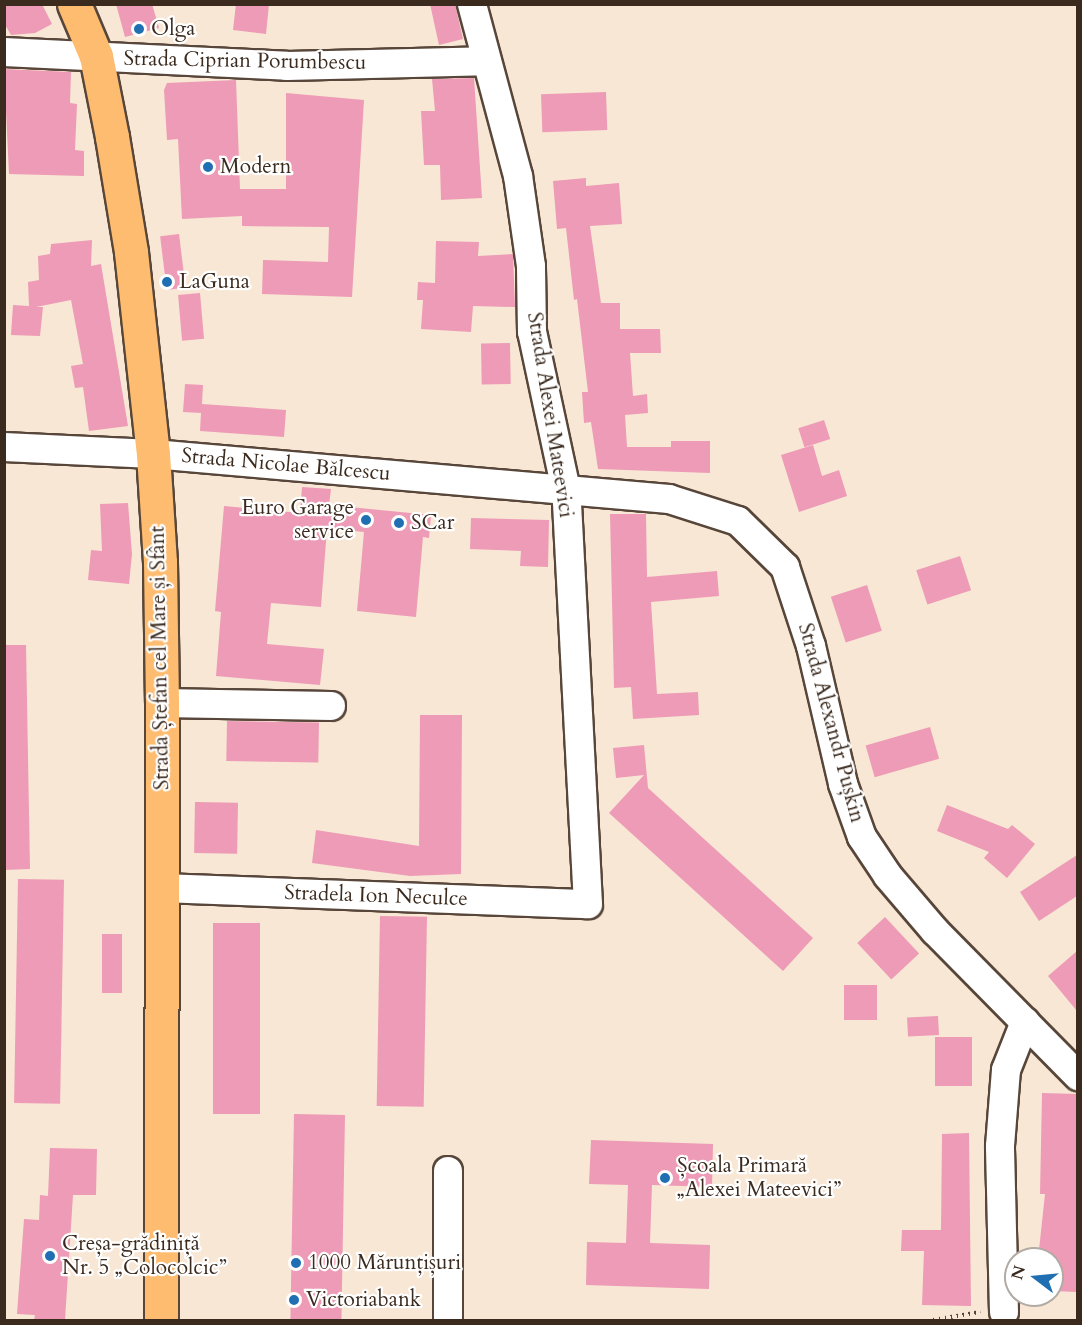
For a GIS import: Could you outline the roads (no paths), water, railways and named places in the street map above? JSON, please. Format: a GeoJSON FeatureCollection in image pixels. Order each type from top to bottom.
{"type":"FeatureCollection","features":[{"type":"Feature","properties":{"kind":"main road","name":"Strada Ștefan cel Mare și Sfânt"},"geometry":{"type":"LineString","coordinates":[[74,4],[96,56],[131,252],[153,454],[160,562],[162,703],[161,1320]]}},
{"type":"Feature","properties":{"kind":"street","name":"Strada Alexei Mateevici"},"geometry":{"type":"LineString","coordinates":[[472,4],[485,61],[518,176],[531,266],[532,332],[566,490],[588,904]]}},
{"type":"Feature","properties":{"kind":"street","name":"Strada Ciprian Porumbescu"},"geometry":{"type":"LineString","coordinates":[[4,52],[287,66],[485,61]]}},
{"type":"Feature","properties":{"kind":"street","name":"Strada Nicolae Bălcescu"},"geometry":{"type":"LineString","coordinates":[[4,447],[153,454],[566,490]]}},
{"type":"Feature","properties":{"kind":"street","name":"Strada Alexandr Pușkin"},"geometry":{"type":"LineString","coordinates":[[566,490],[669,499],[698,505],[738,521],[785,567],[811,646],[843,784],[862,837],[888,876],[915,908],[1077,1076]]}},
{"type":"Feature","properties":{"kind":"street"},"geometry":{"type":"LineString","coordinates":[[162,703],[331,706]]}},
{"type":"Feature","properties":{"kind":"street","name":"Stradela Ion Neculce"},"geometry":{"type":"LineString","coordinates":[[163,888],[588,904]]}},
{"type":"Feature","properties":{"kind":"street"},"geometry":{"type":"LineString","coordinates":[[1004,1310],[1000,1146],[1006,1070],[1025,1022]]}},
{"type":"Feature","properties":{"kind":"street"},"geometry":{"type":"LineString","coordinates":[[448,1171],[448,1320]]}},
{"type":"Feature","properties":{"kind":"place","name":"Olga"},"geometry":{"type":"Point","coordinates":[139,29]}},
{"type":"Feature","properties":{"kind":"place","name":"Modern"},"geometry":{"type":"Point","coordinates":[208,167]}},
{"type":"Feature","properties":{"kind":"place","name":"LaGuna"},"geometry":{"type":"Point","coordinates":[167,282]}},
{"type":"Feature","properties":{"kind":"place","name":"Euro Garage service"},"geometry":{"type":"Point","coordinates":[366,520]}},
{"type":"Feature","properties":{"kind":"place","name":"SCar"},"geometry":{"type":"Point","coordinates":[399,523]}},
{"type":"Feature","properties":{"kind":"place","name":"Școala Primară „Alexei Mateevici”"},"geometry":{"type":"Point","coordinates":[665,1178]}},
{"type":"Feature","properties":{"kind":"place","name":"Creșa-grădiniță Nr. 5 „Colocolcic”"},"geometry":{"type":"Point","coordinates":[50,1256]}},
{"type":"Feature","properties":{"kind":"place","name":"1000 Mărunțișuri"},"geometry":{"type":"Point","coordinates":[296,1263]}},
{"type":"Feature","properties":{"kind":"place","name":"Victoriabank"},"geometry":{"type":"Point","coordinates":[294,1300]}}]}
